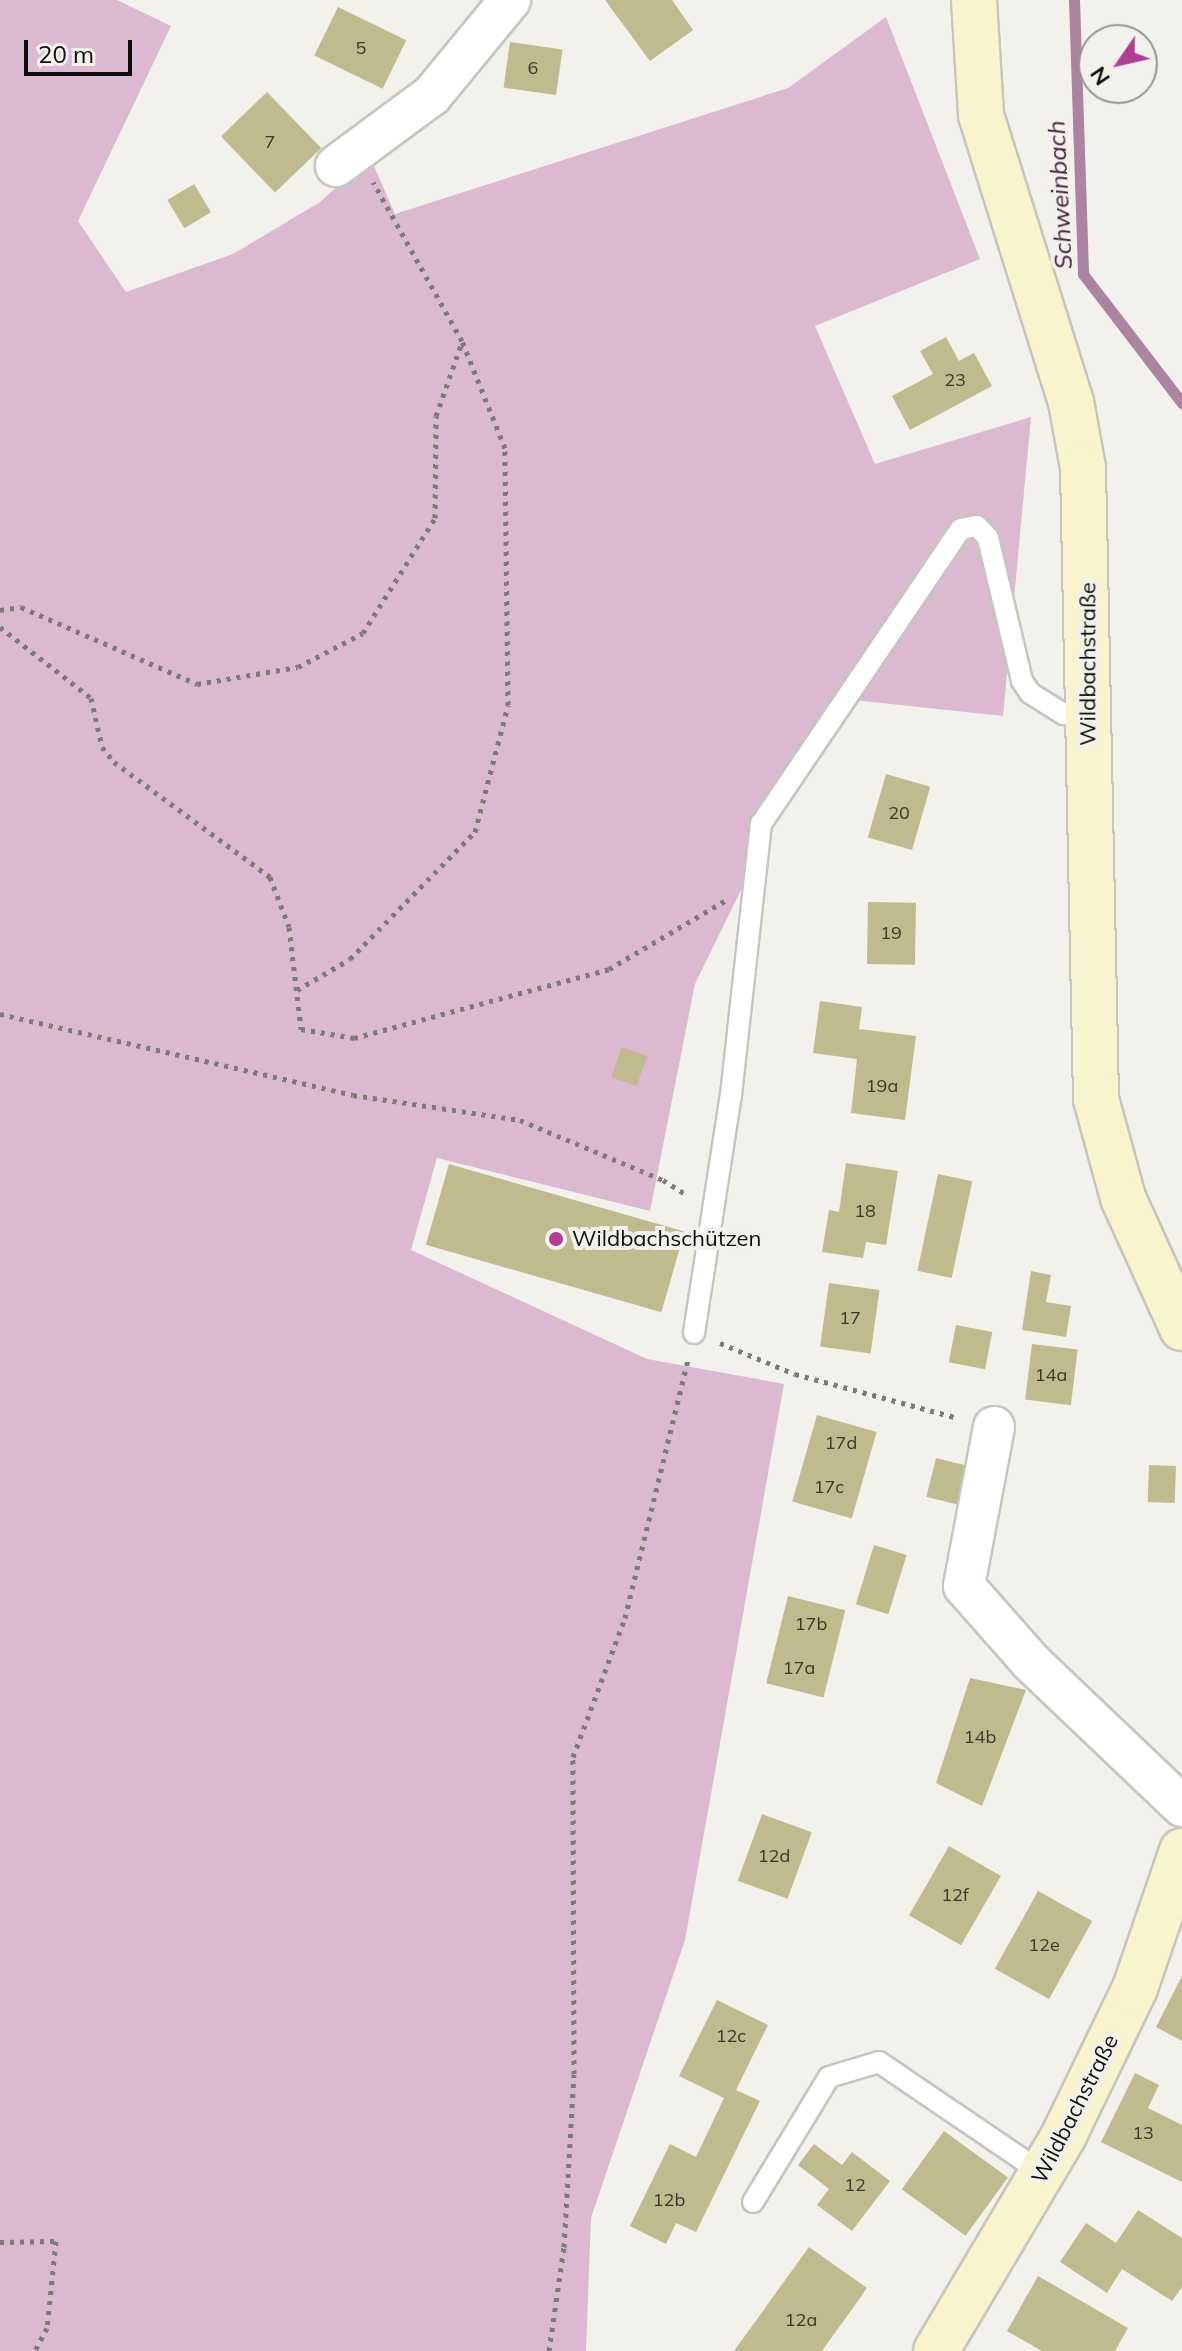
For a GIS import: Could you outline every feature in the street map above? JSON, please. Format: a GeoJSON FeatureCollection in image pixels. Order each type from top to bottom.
{"type":"FeatureCollection","features":[{"type":"Feature","properties":{"kind":"main road","name":"Wildbachstraße"},"geometry":{"type":"LineString","coordinates":[[974,0],[981,115],[1071,402],[1083,468],[1096,1099],[1123,1198],[1182,1328]]}},
{"type":"Feature","properties":{"kind":"main road","name":"Wildbachstraße"},"geometry":{"type":"LineString","coordinates":[[936,2351],[1044,2174],[1135,1988],[1182,1851]]}},
{"type":"Feature","properties":{"kind":"street"},"geometry":{"type":"LineString","coordinates":[[344,159],[432,95],[510,0]]}},
{"type":"Feature","properties":{"kind":"street"},"geometry":{"type":"LineString","coordinates":[[994,1427],[964,1586],[1031,1662],[1182,1806]]}},
{"type":"Feature","properties":{"kind":"lane"},"geometry":{"type":"LineString","coordinates":[[694,1333],[731,1095],[761,824],[961,529],[977,526],[988,538],[1022,681],[1030,693],[1064,714],[1089,711]]}},
{"type":"Feature","properties":{"kind":"lane"},"geometry":{"type":"LineString","coordinates":[[753,2202],[829,2077],[879,2062],[1044,2174]]}},
{"type":"Feature","properties":{"kind":"path"},"geometry":{"type":"LineString","coordinates":[[296,991],[350,959],[475,832],[508,705],[505,448],[462,341],[415,250],[344,159]]}},
{"type":"Feature","properties":{"kind":"path"},"geometry":{"type":"LineString","coordinates":[[0,610],[21,607],[123,647],[197,684],[298,667],[363,633],[435,518],[436,416],[462,341]]}},
{"type":"Feature","properties":{"kind":"path"},"geometry":{"type":"LineString","coordinates":[[0,627],[91,698],[102,747],[114,762],[270,877],[289,927],[301,1029],[354,1038],[609,969],[755,883]]}},
{"type":"Feature","properties":{"kind":"path"},"geometry":{"type":"LineString","coordinates":[[0,1014],[353,1095],[520,1120],[663,1180],[711,1211]]}},
{"type":"Feature","properties":{"kind":"path"},"geometry":{"type":"LineString","coordinates":[[549,2351],[564,2247],[574,2074],[573,1757],[625,1618],[694,1333],[795,1374],[994,1427]]}},
{"type":"Feature","properties":{"kind":"path"},"geometry":{"type":"LineString","coordinates":[[0,2242],[56,2241],[47,2328],[35,2351]]}},
{"type":"Feature","properties":{"kind":"shaded area"},"geometry":{"type":"Polygon","coordinates":[[[0,0],[117,0],[171,26],[78,221],[126,292],[233,254],[320,202],[370,157],[395,214],[788,88],[886,17],[980,259],[815,326],[875,464],[1031,417],[1003,716],[835,698],[695,984],[650,1211],[437,1158],[411,1250],[647,1359],[784,1384],[685,1940],[591,2218],[586,2351],[0,2351],[0,0]]]}},
{"type":"Feature","properties":{"kind":"building"},"geometry":{"type":"Polygon","coordinates":[[[605,0],[672,0],[693,30],[650,61],[605,0]]]}},
{"type":"Feature","properties":{"kind":"building"},"geometry":{"type":"Polygon","coordinates":[[[338,7],[406,40],[383,89],[314,56],[338,7]]]}},
{"type":"Feature","properties":{"kind":"building"},"geometry":{"type":"Polygon","coordinates":[[[510,42],[562,49],[556,95],[504,88],[510,42]]]}},
{"type":"Feature","properties":{"kind":"building"},"geometry":{"type":"Polygon","coordinates":[[[267,92],[321,148],[275,193],[221,136],[267,92]]]}},
{"type":"Feature","properties":{"kind":"building"},"geometry":{"type":"Polygon","coordinates":[[[194,184],[211,212],[184,228],[167,200],[194,184]]]}},
{"type":"Feature","properties":{"kind":"building"},"geometry":{"type":"Polygon","coordinates":[[[946,337],[959,361],[974,353],[992,386],[910,430],[892,396],[933,374],[920,351],[946,337]]]}},
{"type":"Feature","properties":{"kind":"building"},"geometry":{"type":"Polygon","coordinates":[[[886,774],[930,787],[912,850],[868,837],[886,774]]]}},
{"type":"Feature","properties":{"kind":"building"},"geometry":{"type":"Polygon","coordinates":[[[868,902],[916,903],[915,965],[867,964],[868,902]]]}},
{"type":"Feature","properties":{"kind":"building"},"geometry":{"type":"Polygon","coordinates":[[[820,1001],[862,1007],[859,1029],[916,1036],[905,1120],[851,1113],[857,1059],[813,1053],[820,1001]]]}},
{"type":"Feature","properties":{"kind":"building"},"geometry":{"type":"Polygon","coordinates":[[[622,1047],[647,1056],[636,1086],[611,1077],[622,1047]]]}},
{"type":"Feature","properties":{"kind":"building"},"geometry":{"type":"Polygon","coordinates":[[[846,1163],[898,1171],[886,1245],[866,1242],[863,1258],[822,1252],[829,1210],[839,1212],[846,1163]]]}},
{"type":"Feature","properties":{"kind":"building","name":"Wildbachschützen"},"geometry":{"type":"Polygon","coordinates":[[[449,1164],[685,1232],[661,1312],[426,1245],[449,1164]]]}},
{"type":"Feature","properties":{"kind":"building"},"geometry":{"type":"Polygon","coordinates":[[[938,1174],[972,1181],[952,1278],[917,1271],[938,1174]]]}},
{"type":"Feature","properties":{"kind":"building"},"geometry":{"type":"Polygon","coordinates":[[[1031,1271],[1051,1275],[1046,1302],[1071,1306],[1066,1337],[1022,1330],[1031,1271]]]}},
{"type":"Feature","properties":{"kind":"building"},"geometry":{"type":"Polygon","coordinates":[[[829,1283],[880,1290],[871,1353],[820,1346],[829,1283]]]}},
{"type":"Feature","properties":{"kind":"building"},"geometry":{"type":"Polygon","coordinates":[[[956,1325],[992,1332],[985,1369],[949,1362],[956,1325]]]}},
{"type":"Feature","properties":{"kind":"building"},"geometry":{"type":"Polygon","coordinates":[[[1032,1344],[1078,1350],[1071,1405],[1025,1400],[1032,1344]]]}},
{"type":"Feature","properties":{"kind":"building"},"geometry":{"type":"Polygon","coordinates":[[[817,1415],[877,1432],[852,1519],[792,1502],[817,1415]]]}},
{"type":"Feature","properties":{"kind":"building"},"geometry":{"type":"Polygon","coordinates":[[[936,1458],[969,1466],[959,1505],[926,1497],[936,1458]]]}},
{"type":"Feature","properties":{"kind":"building"},"geometry":{"type":"Polygon","coordinates":[[[1149,1465],[1176,1466],[1175,1503],[1148,1502],[1149,1465]]]}},
{"type":"Feature","properties":{"kind":"building"},"geometry":{"type":"Polygon","coordinates":[[[874,1545],[907,1555],[888,1614],[856,1604],[874,1545]]]}},
{"type":"Feature","properties":{"kind":"building"},"geometry":{"type":"Polygon","coordinates":[[[788,1596],[845,1610],[823,1698],[766,1683],[788,1596]]]}},
{"type":"Feature","properties":{"kind":"building"},"geometry":{"type":"Polygon","coordinates":[[[970,1678],[1026,1690],[982,1806],[936,1783],[970,1678]]]}},
{"type":"Feature","properties":{"kind":"building"},"geometry":{"type":"Polygon","coordinates":[[[762,1814],[812,1832],[788,1899],[738,1881],[762,1814]]]}},
{"type":"Feature","properties":{"kind":"building"},"geometry":{"type":"Polygon","coordinates":[[[949,1846],[1001,1876],[961,1945],[909,1915],[949,1846]]]}},
{"type":"Feature","properties":{"kind":"building"},"geometry":{"type":"Polygon","coordinates":[[[1038,1891],[1092,1921],[1049,1999],[995,1969],[1038,1891]]]}},
{"type":"Feature","properties":{"kind":"building"},"geometry":{"type":"Polygon","coordinates":[[[1182,1976],[1182,2041],[1156,2027],[1182,1976]]]}},
{"type":"Feature","properties":{"kind":"building"},"geometry":{"type":"Polygon","coordinates":[[[717,2000],[768,2025],[736,2090],[760,2101],[696,2232],[676,2223],[666,2244],[630,2226],[670,2144],[696,2157],[724,2098],[679,2076],[717,2000]]]}},
{"type":"Feature","properties":{"kind":"building"},"geometry":{"type":"Polygon","coordinates":[[[1135,2073],[1159,2085],[1148,2108],[1182,2125],[1182,2182],[1101,2142],[1135,2073]]]}},
{"type":"Feature","properties":{"kind":"building"},"geometry":{"type":"Polygon","coordinates":[[[944,2131],[1008,2177],[966,2236],[902,2189],[944,2131]]]}},
{"type":"Feature","properties":{"kind":"building"},"geometry":{"type":"Polygon","coordinates":[[[814,2144],[842,2165],[852,2152],[890,2181],[852,2231],[817,2205],[829,2189],[798,2165],[814,2144]]]}},
{"type":"Feature","properties":{"kind":"building"},"geometry":{"type":"Polygon","coordinates":[[[1138,2210],[1182,2238],[1182,2287],[1172,2301],[1122,2269],[1107,2293],[1060,2262],[1086,2223],[1116,2243],[1138,2210]]]}},
{"type":"Feature","properties":{"kind":"building"},"geometry":{"type":"Polygon","coordinates":[[[809,2247],[867,2288],[822,2351],[734,2351],[809,2247]]]}},
{"type":"Feature","properties":{"kind":"building"},"geometry":{"type":"Polygon","coordinates":[[[1038,2276],[1128,2328],[1115,2351],[1042,2351],[1007,2331],[1038,2276]]]}},
{"type":"Feature","properties":{"kind":"waterway","name":"Schweinbach"},"geometry":{"type":"LineString","coordinates":[[1074,0],[1083,274],[1182,403]]}},
{"type":"Feature","properties":{"kind":"place","name":"Wildbachschützen"},"geometry":{"type":"Point","coordinates":[556,1239]}}]}
